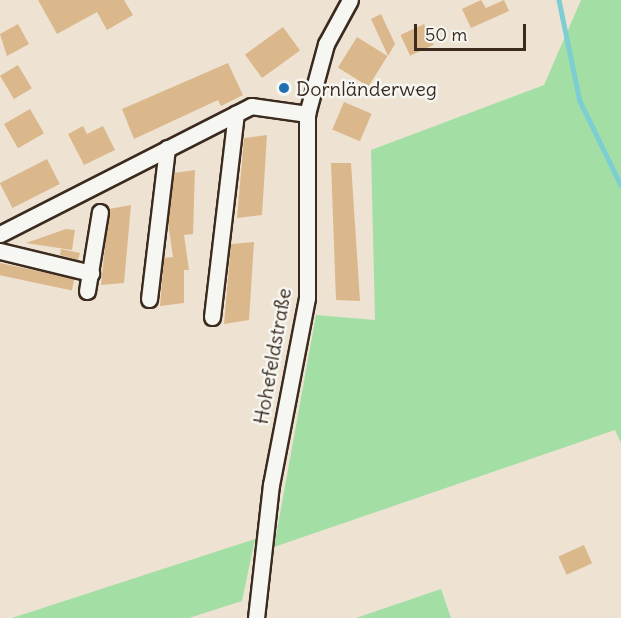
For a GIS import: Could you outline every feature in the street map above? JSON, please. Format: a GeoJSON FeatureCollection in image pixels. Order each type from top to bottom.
{"type":"FeatureCollection","features":[{"type":"Feature","properties":{"kind":"street","name":"Hohefeldstraße"},"geometry":{"type":"LineString","coordinates":[[256,618],[271,485],[307,298],[307,114],[326,44],[350,0]]}},
{"type":"Feature","properties":{"kind":"street"},"geometry":{"type":"LineString","coordinates":[[0,234],[251,106],[307,114]]}},
{"type":"Feature","properties":{"kind":"street"},"geometry":{"type":"LineString","coordinates":[[212,317],[236,113]]}},
{"type":"Feature","properties":{"kind":"street"},"geometry":{"type":"LineString","coordinates":[[149,299],[167,148]]}},
{"type":"Feature","properties":{"kind":"street"},"geometry":{"type":"LineString","coordinates":[[87,291],[100,212]]}},
{"type":"Feature","properties":{"kind":"street"},"geometry":{"type":"LineString","coordinates":[[0,251],[91,273]]}},
{"type":"Feature","properties":{"kind":"green space"},"geometry":{"type":"Polygon","coordinates":[[[581,0],[621,0],[621,443],[615,430],[274,547],[316,315],[375,320],[371,150],[544,85],[581,0]]]}},
{"type":"Feature","properties":{"kind":"green space"},"geometry":{"type":"Polygon","coordinates":[[[255,539],[242,601],[189,618],[12,618],[255,539]]]}},
{"type":"Feature","properties":{"kind":"green space"},"geometry":{"type":"Polygon","coordinates":[[[441,589],[451,618],[356,618],[441,589]]]}},
{"type":"Feature","properties":{"kind":"building"},"geometry":{"type":"Polygon","coordinates":[[[38,0],[124,0],[133,15],[107,30],[97,12],[57,34],[38,0]]]}},
{"type":"Feature","properties":{"kind":"building"},"geometry":{"type":"Polygon","coordinates":[[[481,0],[486,8],[504,0],[509,11],[471,28],[462,9],[481,0]]]}},
{"type":"Feature","properties":{"kind":"building"},"geometry":{"type":"Polygon","coordinates":[[[381,14],[395,44],[388,56],[371,19],[381,14]]]}},
{"type":"Feature","properties":{"kind":"building"},"geometry":{"type":"Polygon","coordinates":[[[18,24],[29,44],[7,56],[0,34],[18,24]]]}},
{"type":"Feature","properties":{"kind":"building"},"geometry":{"type":"Polygon","coordinates":[[[424,24],[434,45],[410,56],[400,35],[424,24]]]}},
{"type":"Feature","properties":{"kind":"building"},"geometry":{"type":"Polygon","coordinates":[[[283,27],[300,50],[262,78],[245,55],[283,27]]]}},
{"type":"Feature","properties":{"kind":"building"},"geometry":{"type":"Polygon","coordinates":[[[357,37],[388,56],[368,87],[338,68],[357,37]]]}},
{"type":"Feature","properties":{"kind":"building"},"geometry":{"type":"Polygon","coordinates":[[[228,63],[243,95],[221,106],[218,100],[134,139],[122,109],[228,63]]]}},
{"type":"Feature","properties":{"kind":"building"},"geometry":{"type":"Polygon","coordinates":[[[18,65],[32,88],[14,99],[0,76],[18,65]]]}},
{"type":"Feature","properties":{"kind":"building"},"geometry":{"type":"Polygon","coordinates":[[[344,102],[372,114],[360,141],[332,130],[344,102]]]}},
{"type":"Feature","properties":{"kind":"building"},"geometry":{"type":"Polygon","coordinates":[[[30,109],[44,133],[18,148],[4,124],[30,109]]]}},
{"type":"Feature","properties":{"kind":"building"},"geometry":{"type":"Polygon","coordinates":[[[83,126],[87,134],[103,126],[115,150],[84,165],[68,134],[83,126]]]}},
{"type":"Feature","properties":{"kind":"building"},"geometry":{"type":"Polygon","coordinates":[[[267,135],[262,215],[237,218],[244,138],[267,135]]]}},
{"type":"Feature","properties":{"kind":"building"},"geometry":{"type":"Polygon","coordinates":[[[47,159],[60,184],[12,208],[0,183],[47,159]]]}},
{"type":"Feature","properties":{"kind":"building"},"geometry":{"type":"Polygon","coordinates":[[[331,163],[351,163],[360,301],[336,300],[331,163]]]}},
{"type":"Feature","properties":{"kind":"building"},"geometry":{"type":"Polygon","coordinates":[[[195,170],[193,234],[184,235],[189,270],[184,270],[184,303],[160,306],[164,258],[173,257],[168,223],[174,173],[195,170]]]}},
{"type":"Feature","properties":{"kind":"building"},"geometry":{"type":"Polygon","coordinates":[[[131,205],[124,283],[101,285],[109,209],[131,205]]]}},
{"type":"Feature","properties":{"kind":"building"},"geometry":{"type":"Polygon","coordinates":[[[66,229],[75,230],[72,250],[26,243],[66,229]]]}},
{"type":"Feature","properties":{"kind":"building"},"geometry":{"type":"Polygon","coordinates":[[[254,242],[249,320],[224,324],[231,244],[254,242]]]}},
{"type":"Feature","properties":{"kind":"building"},"geometry":{"type":"Polygon","coordinates":[[[61,249],[80,253],[78,260],[60,255],[61,249]]]}},
{"type":"Feature","properties":{"kind":"building"},"geometry":{"type":"Polygon","coordinates":[[[0,263],[74,279],[72,291],[0,275],[0,263]]]}},
{"type":"Feature","properties":{"kind":"building"},"geometry":{"type":"Polygon","coordinates":[[[584,545],[592,563],[567,575],[558,556],[584,545]]]}},
{"type":"Feature","properties":{"kind":"waterway"},"geometry":{"type":"LineString","coordinates":[[559,0],[580,101],[621,185]]}},
{"type":"Feature","properties":{"kind":"place","name":"Dornländerweg"},"geometry":{"type":"Point","coordinates":[284,88]}}]}
